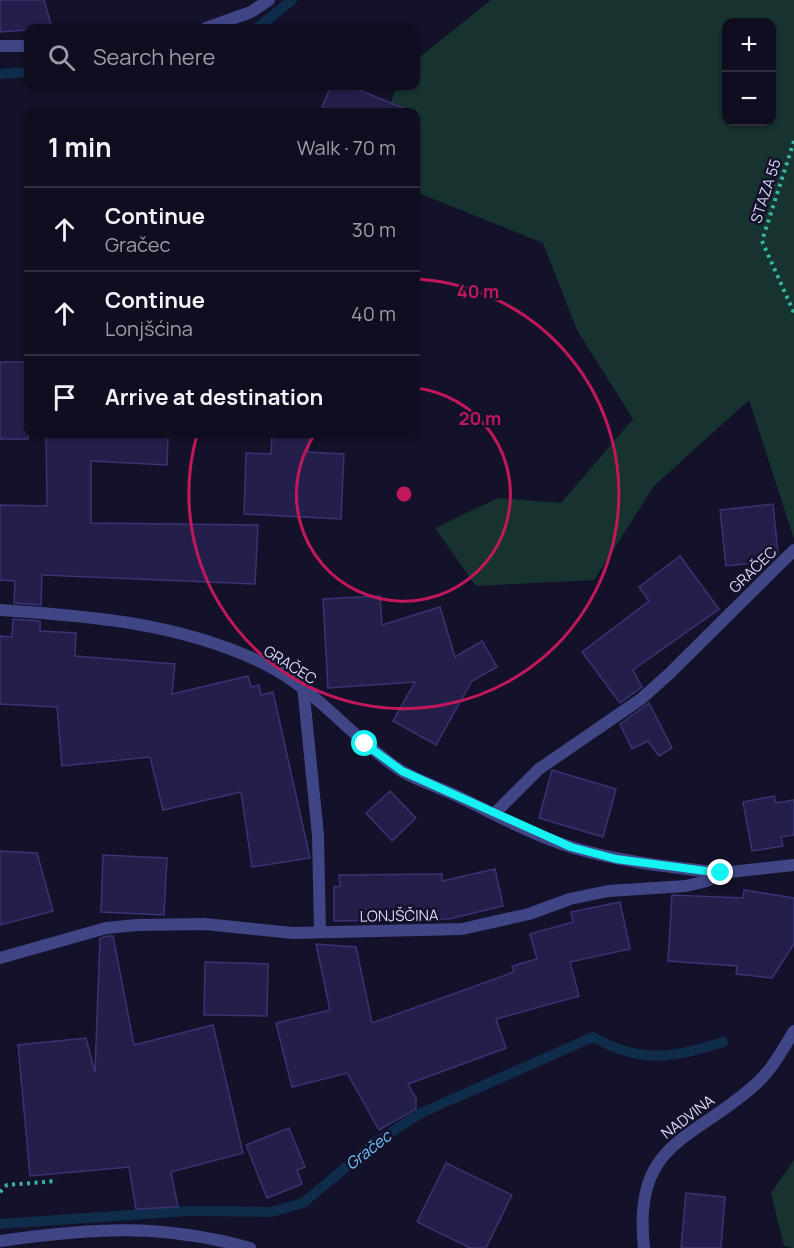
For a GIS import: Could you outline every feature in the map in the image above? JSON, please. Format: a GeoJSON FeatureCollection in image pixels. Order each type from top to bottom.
{"type":"FeatureCollection","features":[{"type":"Feature","properties":{"kind":"street"},"geometry":{"type":"LineString","coordinates":[[217,24],[251,12],[269,0]]}},
{"type":"Feature","properties":{"kind":"street"},"geometry":{"type":"LineString","coordinates":[[0,46],[24,46]]}},
{"type":"Feature","properties":{"kind":"street","name":"GRAČEC"},"geometry":{"type":"LineString","coordinates":[[0,610],[84,615],[188,634],[266,665],[303,686],[365,744],[402,771],[494,814],[539,768],[640,699],[669,674],[794,550]]}},
{"type":"Feature","properties":{"kind":"street"},"geometry":{"type":"LineString","coordinates":[[303,686],[317,824],[320,931]]}},
{"type":"Feature","properties":{"kind":"street"},"geometry":{"type":"LineString","coordinates":[[494,814],[571,847],[616,859],[721,873]]}},
{"type":"Feature","properties":{"kind":"street","name":"LONJŠČINA"},"geometry":{"type":"LineString","coordinates":[[0,958],[106,928],[137,925],[205,924],[292,933],[462,929],[520,917],[570,899],[608,891],[686,886],[707,881],[721,873],[794,865]]}},
{"type":"Feature","properties":{"kind":"street","name":"NADVINA"},"geometry":{"type":"LineString","coordinates":[[644,1248],[644,1208],[648,1186],[657,1163],[675,1142],[757,1083],[777,1060],[794,1031]]}},
{"type":"Feature","properties":{"kind":"street"},"geometry":{"type":"LineString","coordinates":[[0,1241],[141,1229],[186,1234],[250,1248]]}},
{"type":"Feature","properties":{"kind":"path","name":"STAZA 55"},"geometry":{"type":"LineString","coordinates":[[794,141],[762,241],[794,313]]}},
{"type":"Feature","properties":{"kind":"path"},"geometry":{"type":"LineString","coordinates":[[0,1192],[7,1185],[57,1181]]}},
{"type":"Feature","properties":{"kind":"green space"},"geometry":{"type":"Polygon","coordinates":[[[491,0],[794,0],[794,539],[749,400],[654,486],[594,580],[476,586],[435,528],[498,498],[561,503],[633,419],[577,330],[543,243],[420,194],[420,108],[389,108],[395,90],[420,90],[420,57],[491,0]]]}},
{"type":"Feature","properties":{"kind":"green space"},"geometry":{"type":"Polygon","coordinates":[[[794,1160],[794,1248],[784,1246],[771,1193],[794,1160]]]}},
{"type":"Feature","properties":{"kind":"building"},"geometry":{"type":"Polygon","coordinates":[[[0,0],[44,0],[51,24],[24,24],[24,30],[0,32],[0,0]]]}},
{"type":"Feature","properties":{"kind":"building"},"geometry":{"type":"Polygon","coordinates":[[[329,90],[359,90],[403,108],[322,108],[329,90]]]}},
{"type":"Feature","properties":{"kind":"building"},"geometry":{"type":"Polygon","coordinates":[[[0,362],[24,362],[24,438],[28,439],[0,439],[0,362]]]}},
{"type":"Feature","properties":{"kind":"building"},"geometry":{"type":"Polygon","coordinates":[[[46,438],[168,438],[167,465],[91,461],[91,523],[258,525],[255,584],[42,575],[41,605],[14,603],[15,581],[0,580],[0,505],[47,506],[46,438]]]}},
{"type":"Feature","properties":{"kind":"building"},"geometry":{"type":"Polygon","coordinates":[[[272,438],[309,438],[308,452],[344,454],[341,519],[244,514],[246,453],[271,454],[272,438]]]}},
{"type":"Feature","properties":{"kind":"building"},"geometry":{"type":"Polygon","coordinates":[[[773,504],[778,554],[771,561],[726,566],[720,510],[773,504]]]}},
{"type":"Feature","properties":{"kind":"building"},"geometry":{"type":"Polygon","coordinates":[[[680,556],[719,609],[633,670],[642,687],[620,703],[582,652],[649,601],[639,587],[680,556]]]}},
{"type":"Feature","properties":{"kind":"building"},"geometry":{"type":"Polygon","coordinates":[[[380,596],[382,625],[440,607],[455,657],[482,641],[497,667],[472,681],[436,745],[393,721],[415,682],[328,688],[323,599],[380,596]]]}},
{"type":"Feature","properties":{"kind":"building"},"geometry":{"type":"Polygon","coordinates":[[[13,619],[40,621],[40,631],[76,633],[75,656],[175,664],[172,694],[248,676],[251,687],[259,685],[261,695],[273,692],[310,858],[252,867],[241,792],[163,810],[150,757],[62,766],[57,707],[0,704],[0,636],[12,637],[13,619]]]}},
{"type":"Feature","properties":{"kind":"building"},"geometry":{"type":"Polygon","coordinates":[[[649,703],[672,748],[659,756],[648,741],[632,749],[620,724],[649,703]]]}},
{"type":"Feature","properties":{"kind":"building"},"geometry":{"type":"Polygon","coordinates":[[[552,770],[616,789],[603,837],[539,818],[552,770]]]}},
{"type":"Feature","properties":{"kind":"building"},"geometry":{"type":"Polygon","coordinates":[[[390,791],[416,818],[392,841],[366,813],[390,791]]]}},
{"type":"Feature","properties":{"kind":"building"},"geometry":{"type":"Polygon","coordinates":[[[774,796],[776,803],[794,800],[794,835],[781,837],[783,846],[752,851],[743,802],[774,796]]]}},
{"type":"Feature","properties":{"kind":"building"},"geometry":{"type":"Polygon","coordinates":[[[0,851],[37,853],[53,911],[0,925],[0,851]]]}},
{"type":"Feature","properties":{"kind":"building"},"geometry":{"type":"Polygon","coordinates":[[[103,855],[167,858],[164,915],[101,912],[103,855]]]}},
{"type":"Feature","properties":{"kind":"building"},"geometry":{"type":"Polygon","coordinates":[[[495,869],[503,906],[449,919],[334,921],[334,887],[340,886],[339,875],[442,874],[442,881],[495,869]]]}},
{"type":"Feature","properties":{"kind":"building"},"geometry":{"type":"Polygon","coordinates":[[[744,890],[794,898],[794,944],[772,978],[736,974],[737,966],[668,961],[672,895],[743,898],[744,890]]]}},
{"type":"Feature","properties":{"kind":"building"},"geometry":{"type":"Polygon","coordinates":[[[620,902],[630,949],[570,962],[579,996],[496,1019],[506,1048],[408,1084],[416,1098],[416,1109],[379,1130],[347,1073],[292,1087],[276,1023],[330,1010],[316,944],[356,947],[372,1023],[514,972],[512,966],[537,959],[530,934],[573,922],[571,912],[620,902]]]}},
{"type":"Feature","properties":{"kind":"building"},"geometry":{"type":"Polygon","coordinates":[[[113,936],[134,1045],[213,1025],[243,1153],[171,1172],[178,1207],[136,1209],[129,1167],[30,1176],[18,1045],[86,1038],[95,1072],[100,938],[113,936]]]}},
{"type":"Feature","properties":{"kind":"building"},"geometry":{"type":"Polygon","coordinates":[[[205,962],[268,964],[267,1016],[204,1015],[205,962]]]}},
{"type":"Feature","properties":{"kind":"building"},"geometry":{"type":"Polygon","coordinates":[[[289,1128],[305,1167],[297,1170],[302,1184],[267,1198],[246,1145],[289,1128]]]}},
{"type":"Feature","properties":{"kind":"building"},"geometry":{"type":"Polygon","coordinates":[[[446,1163],[512,1195],[486,1248],[470,1248],[417,1222],[446,1163]]]}},
{"type":"Feature","properties":{"kind":"building"},"geometry":{"type":"Polygon","coordinates":[[[686,1193],[725,1197],[721,1248],[681,1248],[686,1193]]]}},
{"type":"Feature","properties":{"kind":"waterway"},"geometry":{"type":"LineString","coordinates":[[262,24],[292,0]]}},
{"type":"Feature","properties":{"kind":"waterway"},"geometry":{"type":"LineString","coordinates":[[0,74],[24,72]]}},
{"type":"Feature","properties":{"kind":"waterway","name":"Gračec"},"geometry":{"type":"LineString","coordinates":[[0,1224],[188,1211],[271,1212],[303,1203],[379,1140],[421,1113],[593,1037],[626,1051],[657,1056],[688,1052],[723,1042]]}},
{"type":"Feature","properties":{"kind":"route"},"geometry":{"type":"LineString","coordinates":[[365,744],[402,771],[531,831],[571,847],[616,859],[721,873]]}}]}
